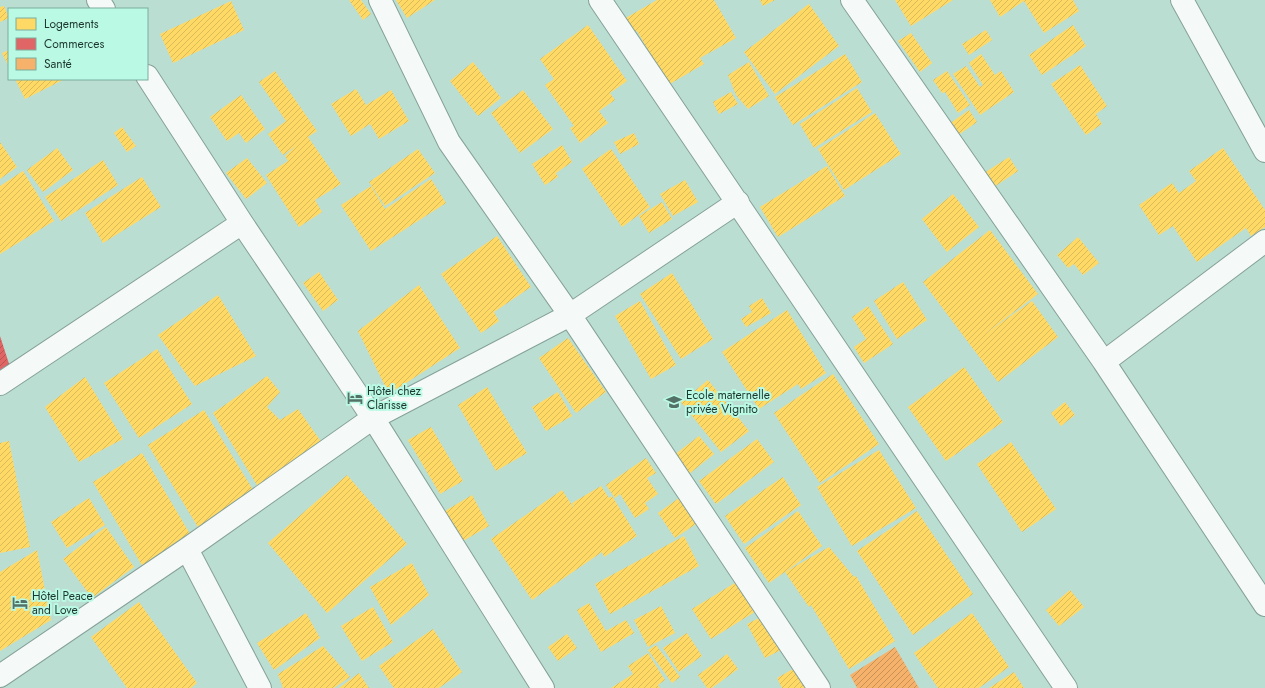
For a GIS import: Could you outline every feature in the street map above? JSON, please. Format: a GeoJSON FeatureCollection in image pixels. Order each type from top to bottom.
{"type":"FeatureCollection","features":[{"type":"Feature","properties":{"kind":"street"},"geometry":{"type":"LineString","coordinates":[[380,0],[449,142],[570,315],[819,688]]}},
{"type":"Feature","properties":{"kind":"street"},"geometry":{"type":"LineString","coordinates":[[852,0],[1104,362],[1265,605]]}},
{"type":"Feature","properties":{"kind":"street"},"geometry":{"type":"LineString","coordinates":[[1182,0],[1265,150]]}},
{"type":"Feature","properties":{"kind":"street"},"geometry":{"type":"LineString","coordinates":[[607,3],[738,202],[1066,688]]}},
{"type":"Feature","properties":{"kind":"street"},"geometry":{"type":"LineString","coordinates":[[148,78],[242,223],[373,418],[543,688]]}},
{"type":"Feature","properties":{"kind":"street"},"geometry":{"type":"LineString","coordinates":[[0,676],[187,549],[373,418],[570,315],[738,202]]}},
{"type":"Feature","properties":{"kind":"street"},"geometry":{"type":"LineString","coordinates":[[0,384],[242,223]]}},
{"type":"Feature","properties":{"kind":"street"},"geometry":{"type":"LineString","coordinates":[[1104,362],[1265,241]]}},
{"type":"Feature","properties":{"kind":"street"},"geometry":{"type":"LineString","coordinates":[[187,549],[260,688]]}},
{"type":"Feature","properties":{"kind":"building: Logements"},"geometry":{"type":"Polygon","coordinates":[[[349,0],[361,0],[371,14],[363,20],[349,0]]]}},
{"type":"Feature","properties":{"kind":"building: Logements"},"geometry":{"type":"Polygon","coordinates":[[[396,0],[435,0],[407,18],[396,0]]]}},
{"type":"Feature","properties":{"kind":"building: Logements"},"geometry":{"type":"Polygon","coordinates":[[[657,0],[714,0],[736,38],[700,58],[704,64],[668,85],[637,31],[632,34],[624,19],[657,0]]]}},
{"type":"Feature","properties":{"kind":"building: Logements"},"geometry":{"type":"Polygon","coordinates":[[[760,0],[775,0],[763,6],[760,0]]]}},
{"type":"Feature","properties":{"kind":"building: Logements"},"geometry":{"type":"Polygon","coordinates":[[[895,0],[953,0],[911,26],[895,0]]]}},
{"type":"Feature","properties":{"kind":"building: Logements"},"geometry":{"type":"Polygon","coordinates":[[[990,0],[1073,0],[1079,11],[1044,33],[1024,1],[1000,17],[990,0]]]}},
{"type":"Feature","properties":{"kind":"building: Logements"},"geometry":{"type":"Polygon","coordinates":[[[231,1],[244,30],[173,63],[160,34],[231,1]]]}},
{"type":"Feature","properties":{"kind":"building: Logements"},"geometry":{"type":"Polygon","coordinates":[[[809,4],[839,46],[775,94],[744,52],[809,4]]]}},
{"type":"Feature","properties":{"kind":"building: Logements"},"geometry":{"type":"Polygon","coordinates":[[[4,6],[8,18],[0,22],[0,7],[4,6]]]}},
{"type":"Feature","properties":{"kind":"building: Logements"},"geometry":{"type":"Polygon","coordinates":[[[588,25],[627,81],[610,93],[615,100],[599,111],[608,123],[580,143],[570,128],[574,126],[545,85],[554,79],[540,59],[588,25]]]}},
{"type":"Feature","properties":{"kind":"building: Logements"},"geometry":{"type":"Polygon","coordinates":[[[1073,25],[1086,46],[1042,75],[1029,55],[1073,25]]]}},
{"type":"Feature","properties":{"kind":"building: Logements"},"geometry":{"type":"Polygon","coordinates":[[[986,30],[992,40],[969,55],[962,44],[986,30]]]}},
{"type":"Feature","properties":{"kind":"building: Logements"},"geometry":{"type":"Polygon","coordinates":[[[911,33],[932,63],[920,72],[898,41],[911,33]]]}},
{"type":"Feature","properties":{"kind":"building: Logements"},"geometry":{"type":"Polygon","coordinates":[[[8,50],[8,65],[2,53],[8,50]]]}},
{"type":"Feature","properties":{"kind":"building: Logements"},"geometry":{"type":"Polygon","coordinates":[[[845,54],[862,82],[793,125],[775,97],[845,54]]]}},
{"type":"Feature","properties":{"kind":"building: Logements"},"geometry":{"type":"Polygon","coordinates":[[[981,54],[995,75],[1001,71],[1014,92],[980,115],[953,74],[966,66],[980,87],[983,85],[969,63],[981,54]]]}},
{"type":"Feature","properties":{"kind":"building: Logements"},"geometry":{"type":"Polygon","coordinates":[[[473,62],[501,98],[478,116],[450,81],[473,62]]]}},
{"type":"Feature","properties":{"kind":"building: Logements"},"geometry":{"type":"Polygon","coordinates":[[[749,62],[769,96],[748,109],[736,95],[728,75],[749,62]]]}},
{"type":"Feature","properties":{"kind":"building: Logements"},"geometry":{"type":"Polygon","coordinates":[[[1080,65],[1107,106],[1096,114],[1102,124],[1086,135],[1051,84],[1080,65]]]}},
{"type":"Feature","properties":{"kind":"building: Logements"},"geometry":{"type":"Polygon","coordinates":[[[275,71],[317,131],[308,137],[341,184],[315,200],[322,212],[299,227],[266,175],[288,161],[285,156],[296,146],[283,155],[268,134],[286,121],[259,82],[275,71]]]}},
{"type":"Feature","properties":{"kind":"building: Logements"},"geometry":{"type":"Polygon","coordinates":[[[947,71],[970,105],[958,113],[945,92],[942,93],[933,80],[947,71]]]}},
{"type":"Feature","properties":{"kind":"building: Logements"},"geometry":{"type":"Polygon","coordinates":[[[16,80],[63,80],[25,99],[16,80]]]}},
{"type":"Feature","properties":{"kind":"building: Logements"},"geometry":{"type":"Polygon","coordinates":[[[857,88],[872,112],[814,148],[800,124],[857,88]]]}},
{"type":"Feature","properties":{"kind":"building: Logements"},"geometry":{"type":"Polygon","coordinates":[[[356,89],[366,105],[391,90],[409,121],[379,139],[370,124],[351,136],[331,104],[356,89]]]}},
{"type":"Feature","properties":{"kind":"building: Logements"},"geometry":{"type":"Polygon","coordinates":[[[523,90],[553,129],[520,153],[491,113],[523,90]]]}},
{"type":"Feature","properties":{"kind":"building: Logements"},"geometry":{"type":"Polygon","coordinates":[[[731,92],[738,104],[719,114],[713,102],[731,92]]]}},
{"type":"Feature","properties":{"kind":"building: Logements"},"geometry":{"type":"Polygon","coordinates":[[[241,95],[265,129],[246,143],[239,133],[227,141],[210,117],[241,95]]]}},
{"type":"Feature","properties":{"kind":"building: Logements"},"geometry":{"type":"Polygon","coordinates":[[[969,110],[977,122],[957,136],[949,124],[969,110]]]}},
{"type":"Feature","properties":{"kind":"building: Logements"},"geometry":{"type":"Polygon","coordinates":[[[875,113],[901,154],[844,190],[818,149],[875,113]]]}},
{"type":"Feature","properties":{"kind":"building: Logements"},"geometry":{"type":"Polygon","coordinates":[[[122,127],[136,146],[127,152],[114,133],[122,127]]]}},
{"type":"Feature","properties":{"kind":"building: Logements"},"geometry":{"type":"Polygon","coordinates":[[[634,133],[639,144],[620,154],[614,142],[634,133]]]}},
{"type":"Feature","properties":{"kind":"building: Logements"},"geometry":{"type":"Polygon","coordinates":[[[0,142],[17,167],[0,179],[0,142]]]}},
{"type":"Feature","properties":{"kind":"building: Logements"},"geometry":{"type":"Polygon","coordinates":[[[562,145],[572,162],[556,173],[558,177],[545,185],[532,164],[562,145]]]}},
{"type":"Feature","properties":{"kind":"building: Logements"},"geometry":{"type":"Polygon","coordinates":[[[57,148],[73,170],[43,192],[27,170],[57,148]]]}},
{"type":"Feature","properties":{"kind":"building: Logements"},"geometry":{"type":"Polygon","coordinates":[[[1223,148],[1265,210],[1265,227],[1251,236],[1246,228],[1197,262],[1173,226],[1159,235],[1139,205],[1172,183],[1179,193],[1196,181],[1189,171],[1223,148]]]}},
{"type":"Feature","properties":{"kind":"building: Logements"},"geometry":{"type":"Polygon","coordinates":[[[418,149],[435,173],[385,206],[369,182],[418,149]]]}},
{"type":"Feature","properties":{"kind":"building: Logements"},"geometry":{"type":"Polygon","coordinates":[[[611,149],[650,207],[622,227],[582,169],[611,149]]]}},
{"type":"Feature","properties":{"kind":"building: Logements"},"geometry":{"type":"Polygon","coordinates":[[[1009,157],[1018,171],[991,189],[981,175],[1009,157]]]}},
{"type":"Feature","properties":{"kind":"building: Logements"},"geometry":{"type":"Polygon","coordinates":[[[247,158],[267,183],[246,199],[226,173],[247,158]]]}},
{"type":"Feature","properties":{"kind":"building: Logements"},"geometry":{"type":"Polygon","coordinates":[[[103,160],[118,185],[61,221],[45,197],[103,160]]]}},
{"type":"Feature","properties":{"kind":"building: Logements"},"geometry":{"type":"Polygon","coordinates":[[[827,166],[845,196],[778,237],[760,207],[827,166]]]}},
{"type":"Feature","properties":{"kind":"building: Logements"},"geometry":{"type":"Polygon","coordinates":[[[23,171],[54,221],[0,254],[0,186],[23,171]]]}},
{"type":"Feature","properties":{"kind":"building: Logements"},"geometry":{"type":"Polygon","coordinates":[[[142,177],[161,207],[103,243],[85,213],[142,177]]]}},
{"type":"Feature","properties":{"kind":"building: Logements"},"geometry":{"type":"Polygon","coordinates":[[[431,179],[446,203],[371,251],[341,205],[371,186],[385,209],[431,179]]]}},
{"type":"Feature","properties":{"kind":"building: Logements"},"geometry":{"type":"Polygon","coordinates":[[[685,180],[698,202],[673,216],[660,194],[685,180]]]}},
{"type":"Feature","properties":{"kind":"building: Logements"},"geometry":{"type":"Polygon","coordinates":[[[953,194],[979,227],[947,252],[922,219],[953,194]]]}},
{"type":"Feature","properties":{"kind":"building: Logements"},"geometry":{"type":"Polygon","coordinates":[[[662,202],[672,219],[649,233],[639,216],[662,202]]]}},
{"type":"Feature","properties":{"kind":"building: Logements"},"geometry":{"type":"Polygon","coordinates":[[[990,230],[1038,294],[986,333],[1032,301],[1058,337],[998,382],[923,282],[990,230]]]}},
{"type":"Feature","properties":{"kind":"building: Logements"},"geometry":{"type":"Polygon","coordinates":[[[497,236],[531,287],[494,312],[499,321],[481,333],[441,274],[497,236]]]}},
{"type":"Feature","properties":{"kind":"building: Logements"},"geometry":{"type":"Polygon","coordinates":[[[1078,237],[1099,263],[1083,275],[1074,264],[1068,268],[1057,255],[1078,237]]]}},
{"type":"Feature","properties":{"kind":"building: Logements"},"geometry":{"type":"Polygon","coordinates":[[[319,272],[338,300],[323,311],[303,283],[319,272]]]}},
{"type":"Feature","properties":{"kind":"building: Logements"},"geometry":{"type":"Polygon","coordinates":[[[672,273],[713,339],[681,359],[640,294],[672,273]]]}},
{"type":"Feature","properties":{"kind":"building: Logements"},"geometry":{"type":"Polygon","coordinates":[[[903,282],[927,320],[897,339],[874,301],[903,282]]]}},
{"type":"Feature","properties":{"kind":"building: Logements"},"geometry":{"type":"Polygon","coordinates":[[[419,285],[460,348],[389,394],[358,331],[419,285]]]}},
{"type":"Feature","properties":{"kind":"building: Logements"},"geometry":{"type":"Polygon","coordinates":[[[218,295],[256,356],[195,386],[158,335],[218,295]]]}},
{"type":"Feature","properties":{"kind":"building: Logements"},"geometry":{"type":"Polygon","coordinates":[[[762,298],[771,313],[746,327],[741,319],[752,312],[749,306],[762,298]]]}},
{"type":"Feature","properties":{"kind":"building: Logements"},"geometry":{"type":"Polygon","coordinates":[[[640,301],[676,365],[651,379],[615,316],[640,301]]]}},
{"type":"Feature","properties":{"kind":"building: Logements"},"geometry":{"type":"Polygon","coordinates":[[[868,306],[893,344],[864,363],[854,347],[866,339],[852,317],[868,306]]]}},
{"type":"Feature","properties":{"kind":"building: Logements"},"geometry":{"type":"Polygon","coordinates":[[[787,310],[826,373],[801,389],[798,384],[759,409],[722,352],[787,310]]]}},
{"type":"Feature","properties":{"kind":"building: Logements"},"geometry":{"type":"Polygon","coordinates":[[[568,338],[606,392],[576,413],[539,358],[568,338]]]}},
{"type":"Feature","properties":{"kind":"building: Logements"},"geometry":{"type":"Polygon","coordinates":[[[157,349],[192,404],[139,438],[104,383],[157,349]]]}},
{"type":"Feature","properties":{"kind":"building: Logements"},"geometry":{"type":"Polygon","coordinates":[[[964,367],[1003,422],[946,461],[908,407],[964,367]]]}},
{"type":"Feature","properties":{"kind":"building: Logements"},"geometry":{"type":"Polygon","coordinates":[[[833,374],[879,444],[820,483],[774,413],[833,374]]]}},
{"type":"Feature","properties":{"kind":"building: Logements"},"geometry":{"type":"Polygon","coordinates":[[[267,376],[280,392],[267,407],[280,420],[298,409],[327,450],[263,495],[213,413],[267,376]]]}},
{"type":"Feature","properties":{"kind":"building: Logements"},"geometry":{"type":"Polygon","coordinates":[[[85,377],[123,439],[79,462],[45,407],[85,377]]]}},
{"type":"Feature","properties":{"kind":"building: Logements"},"geometry":{"type":"Polygon","coordinates":[[[708,380],[749,431],[721,452],[681,402],[708,380]]]}},
{"type":"Feature","properties":{"kind":"building: Logements"},"geometry":{"type":"Polygon","coordinates":[[[487,387],[527,453],[496,471],[458,405],[487,387]]]}},
{"type":"Feature","properties":{"kind":"building: Logements"},"geometry":{"type":"Polygon","coordinates":[[[558,392],[572,416],[546,431],[532,407],[558,392]]]}},
{"type":"Feature","properties":{"kind":"building: Logements"},"geometry":{"type":"Polygon","coordinates":[[[1065,402],[1075,415],[1061,426],[1051,413],[1065,402]]]}},
{"type":"Feature","properties":{"kind":"building: Logements"},"geometry":{"type":"Polygon","coordinates":[[[204,410],[261,503],[204,537],[148,445],[204,410]]]}},
{"type":"Feature","properties":{"kind":"building: Logements"},"geometry":{"type":"Polygon","coordinates":[[[431,427],[463,481],[440,494],[408,440],[431,427]]]}},
{"type":"Feature","properties":{"kind":"building: Logements"},"geometry":{"type":"Polygon","coordinates":[[[699,436],[714,454],[689,474],[674,455],[699,436]]]}},
{"type":"Feature","properties":{"kind":"building: Logements"},"geometry":{"type":"Polygon","coordinates":[[[757,439],[774,462],[716,504],[699,481],[757,439]]]}},
{"type":"Feature","properties":{"kind":"building: Logements"},"geometry":{"type":"Polygon","coordinates":[[[9,441],[30,547],[0,553],[0,443],[9,441]]]}},
{"type":"Feature","properties":{"kind":"building: Logements"},"geometry":{"type":"Polygon","coordinates":[[[1011,442],[1056,509],[1022,532],[977,464],[1011,442]]]}},
{"type":"Feature","properties":{"kind":"building: Logements"},"geometry":{"type":"Polygon","coordinates":[[[879,450],[916,508],[852,546],[817,487],[879,450]]]}},
{"type":"Feature","properties":{"kind":"building: Logements"},"geometry":{"type":"Polygon","coordinates":[[[142,453],[199,549],[150,579],[93,482],[142,453]]]}},
{"type":"Feature","properties":{"kind":"building: Logements"},"geometry":{"type":"Polygon","coordinates":[[[646,458],[656,473],[647,478],[658,494],[645,503],[649,509],[635,518],[620,494],[615,498],[606,485],[646,458]]]}},
{"type":"Feature","properties":{"kind":"building: Logements"},"geometry":{"type":"Polygon","coordinates":[[[347,475],[407,544],[327,613],[268,543],[347,475]]]}},
{"type":"Feature","properties":{"kind":"building: Logements"},"geometry":{"type":"Polygon","coordinates":[[[783,477],[801,505],[744,544],[725,516],[783,477]]]}},
{"type":"Feature","properties":{"kind":"building: Logements"},"geometry":{"type":"Polygon","coordinates":[[[601,486],[609,498],[612,496],[637,536],[604,557],[602,552],[532,600],[491,539],[562,490],[574,508],[572,503],[601,486]]]}},
{"type":"Feature","properties":{"kind":"building: Logements"},"geometry":{"type":"Polygon","coordinates":[[[472,495],[489,526],[463,541],[445,511],[472,495]]]}},
{"type":"Feature","properties":{"kind":"building: Logements"},"geometry":{"type":"Polygon","coordinates":[[[89,498],[105,525],[67,548],[51,522],[89,498]]]}},
{"type":"Feature","properties":{"kind":"building: Logements"},"geometry":{"type":"Polygon","coordinates":[[[679,498],[696,524],[675,538],[658,513],[679,498]]]}},
{"type":"Feature","properties":{"kind":"building: Logements"},"geometry":{"type":"Polygon","coordinates":[[[798,511],[822,546],[769,583],[745,548],[798,511]]]}},
{"type":"Feature","properties":{"kind":"building: Logements"},"geometry":{"type":"Polygon","coordinates":[[[917,511],[973,594],[913,635],[857,551],[917,511]]]}},
{"type":"Feature","properties":{"kind":"building: Logements"},"geometry":{"type":"Polygon","coordinates":[[[106,527],[134,567],[92,598],[63,559],[106,527]]]}},
{"type":"Feature","properties":{"kind":"building: Logements"},"geometry":{"type":"Polygon","coordinates":[[[684,536],[699,566],[610,614],[595,584],[684,536]]]}},
{"type":"Feature","properties":{"kind":"building: Logements"},"geometry":{"type":"Polygon","coordinates":[[[829,547],[854,577],[856,576],[895,641],[849,669],[811,605],[809,607],[785,572],[829,547]]]}},
{"type":"Feature","properties":{"kind":"building: Logements"},"geometry":{"type":"Polygon","coordinates":[[[37,550],[51,620],[0,651],[0,572],[37,550]]]}},
{"type":"Feature","properties":{"kind":"building: Logements"},"geometry":{"type":"Polygon","coordinates":[[[412,563],[429,595],[391,625],[370,587],[412,563]]]}},
{"type":"Feature","properties":{"kind":"building: Logements"},"geometry":{"type":"Polygon","coordinates":[[[748,575],[766,605],[711,639],[692,609],[748,575]]]}},
{"type":"Feature","properties":{"kind":"building: Logements"},"geometry":{"type":"Polygon","coordinates":[[[1070,590],[1084,607],[1059,626],[1046,610],[1070,590]]]}},
{"type":"Feature","properties":{"kind":"building: Logements"},"geometry":{"type":"Polygon","coordinates":[[[139,602],[197,683],[191,688],[127,688],[91,637],[139,602]]]}},
{"type":"Feature","properties":{"kind":"building: Logements"},"geometry":{"type":"Polygon","coordinates":[[[589,603],[606,631],[626,620],[634,633],[601,652],[577,610],[589,603]]]}},
{"type":"Feature","properties":{"kind":"building: Logements"},"geometry":{"type":"Polygon","coordinates":[[[661,606],[675,633],[648,647],[634,620],[661,606]]]}},
{"type":"Feature","properties":{"kind":"building: Logements"},"geometry":{"type":"Polygon","coordinates":[[[373,607],[393,642],[362,661],[341,626],[373,607]]]}},
{"type":"Feature","properties":{"kind":"building: Logements"},"geometry":{"type":"Polygon","coordinates":[[[306,613],[320,638],[274,670],[257,643],[306,613]]]}},
{"type":"Feature","properties":{"kind":"building: Logements"},"geometry":{"type":"Polygon","coordinates":[[[769,613],[787,647],[765,658],[747,624],[769,613]]]}},
{"type":"Feature","properties":{"kind":"building: Logements"},"geometry":{"type":"Polygon","coordinates":[[[972,613],[1009,667],[979,688],[938,688],[914,653],[972,613]]]}},
{"type":"Feature","properties":{"kind":"building: Logements"},"geometry":{"type":"Polygon","coordinates":[[[433,629],[462,672],[439,688],[394,688],[379,666],[433,629]]]}},
{"type":"Feature","properties":{"kind":"building: Logements"},"geometry":{"type":"Polygon","coordinates":[[[687,633],[702,656],[679,672],[663,648],[687,633]]]}},
{"type":"Feature","properties":{"kind":"building: Logements"},"geometry":{"type":"Polygon","coordinates":[[[567,634],[577,648],[558,661],[548,647],[567,634]]]}},
{"type":"Feature","properties":{"kind":"building: Logements"},"geometry":{"type":"Polygon","coordinates":[[[656,645],[680,677],[672,683],[648,650],[656,645]]]}},
{"type":"Feature","properties":{"kind":"building: Logements"},"geometry":{"type":"Polygon","coordinates":[[[323,646],[350,677],[334,688],[283,688],[278,674],[323,646]]]}},
{"type":"Feature","properties":{"kind":"building: Logements"},"geometry":{"type":"Polygon","coordinates":[[[648,653],[665,680],[658,685],[660,688],[611,688],[633,674],[628,666],[648,653]]]}},
{"type":"Feature","properties":{"kind":"building: Logements"},"geometry":{"type":"Polygon","coordinates":[[[727,654],[738,669],[712,688],[707,688],[698,675],[727,654]]]}},
{"type":"Feature","properties":{"kind":"building: Logements"},"geometry":{"type":"Polygon","coordinates":[[[802,664],[811,688],[782,688],[777,678],[802,664]]]}},
{"type":"Feature","properties":{"kind":"building: Logements"},"geometry":{"type":"Polygon","coordinates":[[[1014,672],[1024,688],[989,688],[1014,672]]]}},
{"type":"Feature","properties":{"kind":"building: Logements"},"geometry":{"type":"Polygon","coordinates":[[[359,673],[369,688],[339,688],[359,673]]]}},
{"type":"Feature","properties":{"kind":"building: Commerces"},"geometry":{"type":"Polygon","coordinates":[[[0,336],[12,373],[0,378],[0,336]]]}},
{"type":"Feature","properties":{"kind":"building: Santé"},"geometry":{"type":"Polygon","coordinates":[[[895,647],[919,688],[857,688],[850,675],[895,647]]]}},
{"type":"Feature","properties":{"kind":"place","name":"Hôtel chez Clarisse"},"geometry":{"type":"Point","coordinates":[355,398]}},
{"type":"Feature","properties":{"kind":"place","name":"Ecole maternelle privée Vignito"},"geometry":{"type":"Point","coordinates":[674,402]}},
{"type":"Feature","properties":{"kind":"place","name":"Hôtel Peace and Love"},"geometry":{"type":"Point","coordinates":[20,603]}}]}
